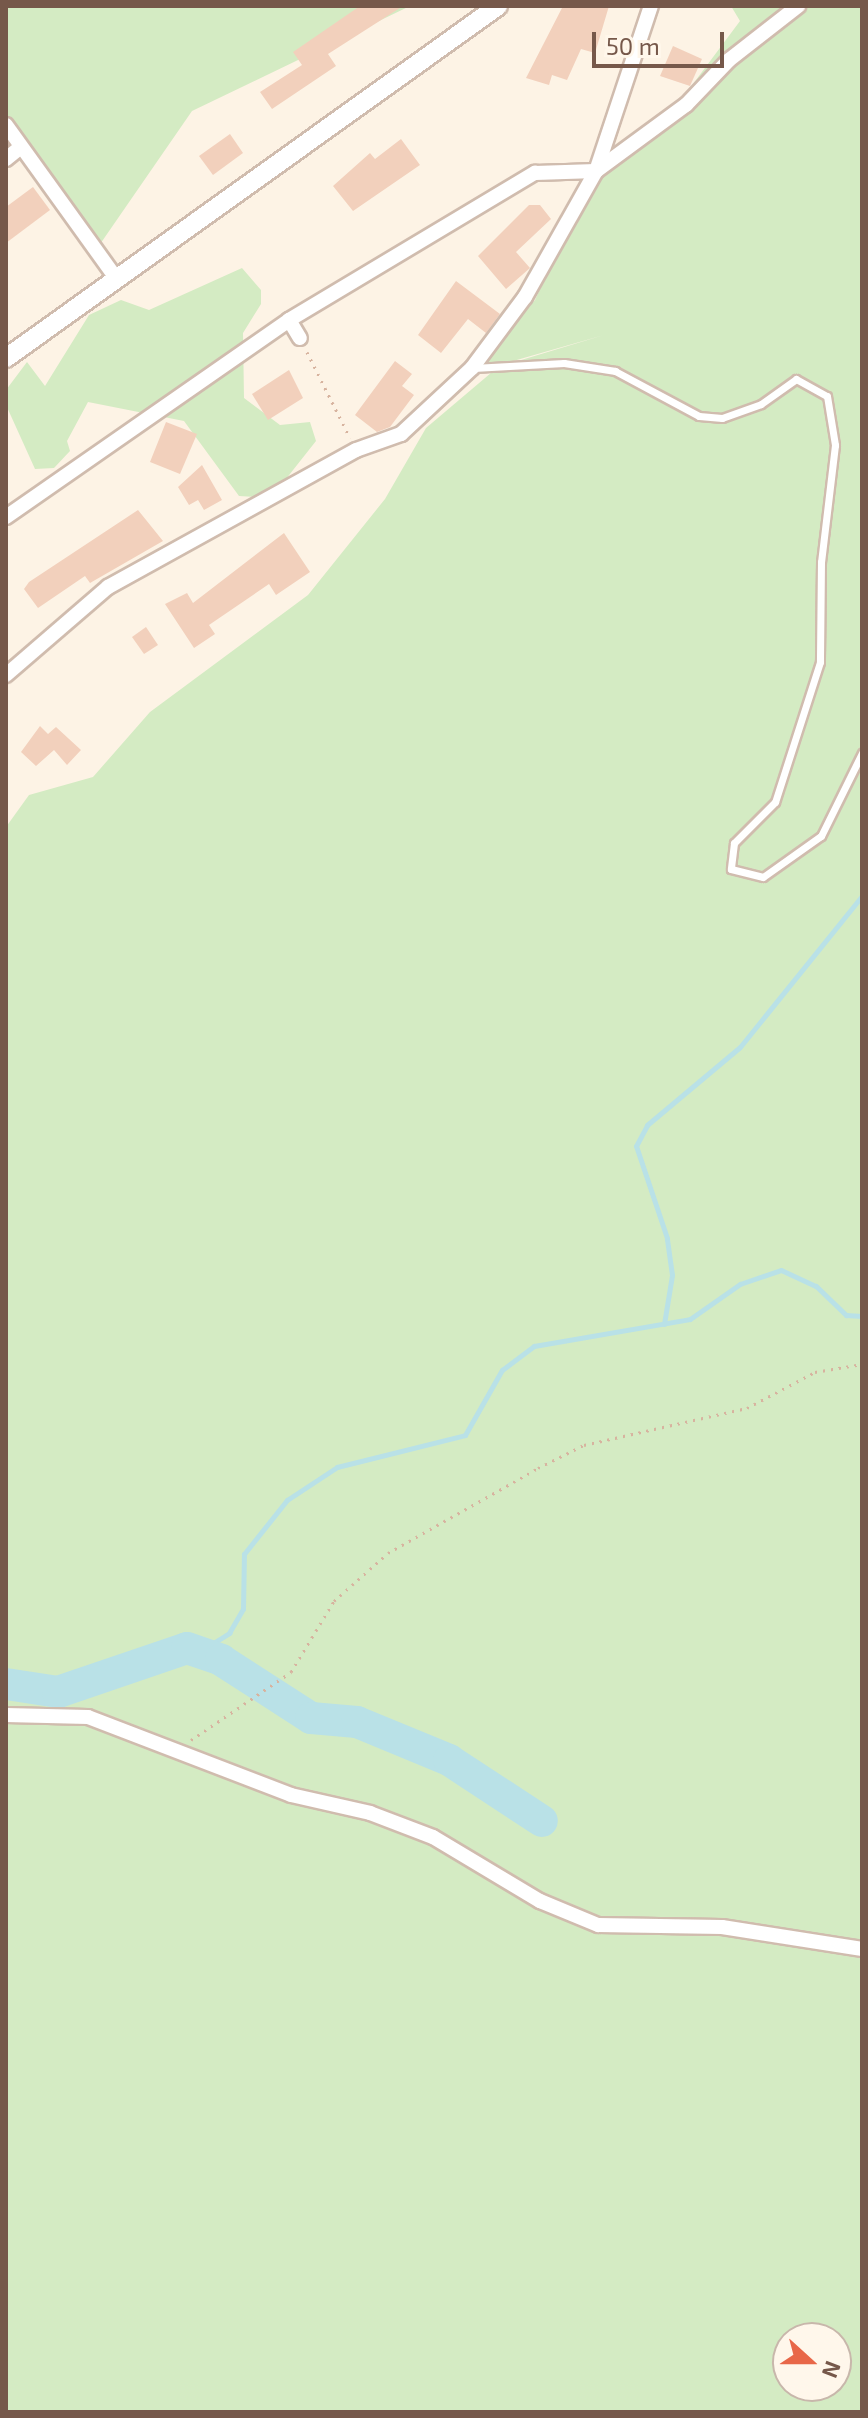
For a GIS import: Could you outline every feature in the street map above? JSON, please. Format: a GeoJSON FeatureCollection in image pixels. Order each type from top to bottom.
{"type":"FeatureCollection","features":[{"type":"Feature","properties":{"kind":"street"},"geometry":{"type":"LineString","coordinates":[[6,358],[498,6]]}},
{"type":"Feature","properties":{"kind":"street"},"geometry":{"type":"LineString","coordinates":[[6,675],[108,587],[356,450],[401,434],[472,368],[525,297],[596,171],[651,6]]}},
{"type":"Feature","properties":{"kind":"street"},"geometry":{"type":"LineString","coordinates":[[6,517],[289,320],[535,173],[596,171],[686,105],[729,60],[798,6]]}},
{"type":"Feature","properties":{"kind":"street"},"geometry":{"type":"LineString","coordinates":[[6,125],[116,278]]}},
{"type":"Feature","properties":{"kind":"street"},"geometry":{"type":"LineString","coordinates":[[6,159],[21,147]]}},
{"type":"Feature","properties":{"kind":"street"},"geometry":{"type":"LineString","coordinates":[[289,320],[300,338]]}},
{"type":"Feature","properties":{"kind":"street"},"geometry":{"type":"LineString","coordinates":[[6,1715],[88,1717],[174,1750],[433,1837],[540,1901],[598,1925],[722,1927],[862,1949]]}},
{"type":"Feature","properties":{"kind":"lane"},"geometry":{"type":"LineString","coordinates":[[472,368],[564,363],[615,371],[699,416],[722,418],[761,404],[796,379],[827,396],[835,445],[821,562],[820,662],[775,802],[734,843],[731,869],[763,877],[821,836],[862,753]]}},
{"type":"Feature","properties":{"kind":"path"},"geometry":{"type":"LineString","coordinates":[[300,338],[347,430]]}},
{"type":"Feature","properties":{"kind":"path"},"geometry":{"type":"LineString","coordinates":[[174,1750],[264,1697],[291,1672],[334,1601],[388,1553],[538,1468],[584,1445],[747,1408],[815,1372],[862,1364]]}},
{"type":"Feature","properties":{"kind":"green space"},"geometry":{"type":"Polygon","coordinates":[[[6,6],[410,6],[192,111],[96,250],[6,133],[6,6]]]}},
{"type":"Feature","properties":{"kind":"green space"},"geometry":{"type":"Polygon","coordinates":[[[731,6],[862,6],[862,2412],[6,2412],[6,827],[29,795],[93,777],[150,712],[308,595],[385,499],[426,428],[498,367],[604,335],[492,367],[479,360],[535,300],[583,194],[684,96],[740,21],[731,6]]]}},
{"type":"Feature","properties":{"kind":"green space"},"geometry":{"type":"Polygon","coordinates":[[[242,268],[261,290],[261,304],[243,333],[244,398],[280,425],[310,422],[316,441],[282,484],[256,497],[239,496],[184,421],[88,402],[67,441],[70,451],[54,468],[35,469],[6,405],[6,390],[27,362],[45,386],[89,315],[121,300],[149,310],[242,268]]]}},
{"type":"Feature","properties":{"kind":"building"},"geometry":{"type":"Polygon","coordinates":[[[360,6],[403,6],[328,54],[336,66],[272,109],[260,92],[302,65],[293,52],[360,6]]]}},
{"type":"Feature","properties":{"kind":"building"},"geometry":{"type":"Polygon","coordinates":[[[563,6],[609,6],[595,53],[581,49],[567,80],[552,75],[549,85],[526,78],[563,6]]]}},
{"type":"Feature","properties":{"kind":"building"},"geometry":{"type":"Polygon","coordinates":[[[673,46],[702,59],[690,86],[660,76],[673,46]]]}},
{"type":"Feature","properties":{"kind":"building"},"geometry":{"type":"Polygon","coordinates":[[[230,134],[243,153],[213,175],[199,156],[230,134]]]}},
{"type":"Feature","properties":{"kind":"building"},"geometry":{"type":"Polygon","coordinates":[[[401,139],[420,165],[353,211],[333,186],[370,153],[375,159],[401,139]]]}},
{"type":"Feature","properties":{"kind":"building"},"geometry":{"type":"Polygon","coordinates":[[[33,187],[50,210],[6,243],[6,207],[33,187]]]}},
{"type":"Feature","properties":{"kind":"building"},"geometry":{"type":"Polygon","coordinates":[[[529,205],[540,205],[551,219],[516,252],[530,268],[506,289],[478,256],[529,205]]]}},
{"type":"Feature","properties":{"kind":"building"},"geometry":{"type":"Polygon","coordinates":[[[456,281],[500,314],[486,333],[468,319],[441,353],[418,335],[456,281]]]}},
{"type":"Feature","properties":{"kind":"building"},"geometry":{"type":"Polygon","coordinates":[[[395,361],[412,374],[402,386],[414,395],[390,427],[377,432],[355,415],[395,361]]]}},
{"type":"Feature","properties":{"kind":"building"},"geometry":{"type":"Polygon","coordinates":[[[289,370],[303,398],[268,420],[252,394],[289,370]]]}},
{"type":"Feature","properties":{"kind":"building"},"geometry":{"type":"Polygon","coordinates":[[[166,422],[197,434],[180,474],[150,462],[166,422]]]}},
{"type":"Feature","properties":{"kind":"building"},"geometry":{"type":"Polygon","coordinates":[[[202,465],[222,500],[204,510],[198,500],[189,505],[178,487],[202,465]]]}},
{"type":"Feature","properties":{"kind":"building"},"geometry":{"type":"Polygon","coordinates":[[[138,510],[163,541],[90,583],[85,576],[38,608],[24,589],[29,582],[138,510]]]}},
{"type":"Feature","properties":{"kind":"building"},"geometry":{"type":"Polygon","coordinates":[[[284,533],[310,572],[276,595],[269,584],[209,625],[215,634],[194,648],[165,604],[187,593],[193,603],[284,533]]]}},
{"type":"Feature","properties":{"kind":"building"},"geometry":{"type":"Polygon","coordinates":[[[146,627],[158,645],[144,654],[132,637],[146,627]]]}},
{"type":"Feature","properties":{"kind":"building"},"geometry":{"type":"Polygon","coordinates":[[[40,726],[48,734],[56,727],[81,750],[67,765],[54,750],[36,766],[21,752],[40,726]]]}},
{"type":"Feature","properties":{"kind":"waterway"},"geometry":{"type":"LineString","coordinates":[[664,1324],[672,1275],[667,1238],[636,1146],[647,1125],[740,1047],[862,896]]}},
{"type":"Feature","properties":{"kind":"waterway"},"geometry":{"type":"LineString","coordinates":[[199,1652],[229,1633],[243,1609],[244,1554],[287,1500],[337,1467],[465,1435],[502,1370],[534,1346],[690,1319],[740,1284],[781,1270],[816,1286],[846,1315],[862,1316]]}},
{"type":"Feature","properties":{"kind":"waterway"},"geometry":{"type":"LineString","coordinates":[[6,1684],[58,1692],[187,1648],[221,1660],[311,1718],[357,1722],[449,1760],[542,1821]]}}]}
